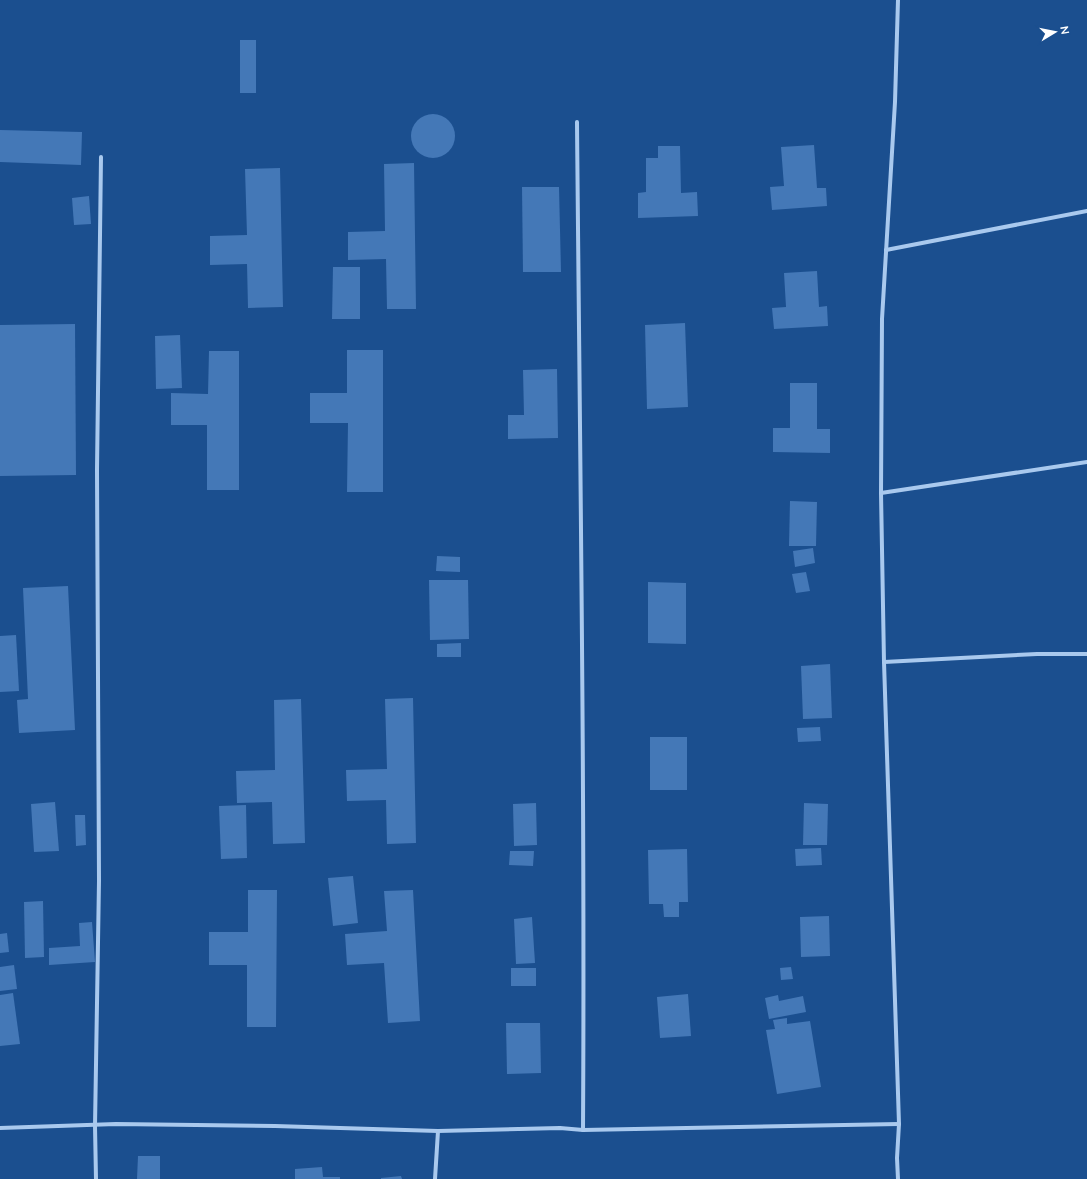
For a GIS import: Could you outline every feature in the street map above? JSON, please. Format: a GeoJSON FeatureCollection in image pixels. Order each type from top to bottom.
{"type":"FeatureCollection","features":[{"type":"Feature","properties":{"kind":"street"},"geometry":{"type":"LineString","coordinates":[[898,0],[895,102],[882,319],[881,493],[884,662],[899,1124],[897,1158],[898,1179]]}},
{"type":"Feature","properties":{"kind":"street"},"geometry":{"type":"LineString","coordinates":[[577,122],[584,1005],[583,1130]]}},
{"type":"Feature","properties":{"kind":"street"},"geometry":{"type":"LineString","coordinates":[[96,1179],[95,1126],[99,881],[97,470],[102,157]]}},
{"type":"Feature","properties":{"kind":"street"},"geometry":{"type":"LineString","coordinates":[[886,250],[1087,211]]}},
{"type":"Feature","properties":{"kind":"street"},"geometry":{"type":"LineString","coordinates":[[881,493],[1087,462]]}},
{"type":"Feature","properties":{"kind":"street"},"geometry":{"type":"LineString","coordinates":[[884,662],[1037,654],[1087,654]]}},
{"type":"Feature","properties":{"kind":"street"},"geometry":{"type":"LineString","coordinates":[[0,1128],[95,1126],[116,1124],[275,1126],[438,1131],[560,1128],[583,1130],[899,1124]]}},
{"type":"Feature","properties":{"kind":"street"},"geometry":{"type":"LineString","coordinates":[[435,1179],[438,1131]]}},
{"type":"Feature","properties":{"kind":"building"},"geometry":{"type":"Polygon","coordinates":[[[240,40],[256,40],[256,93],[240,93],[240,40]]]}},
{"type":"Feature","properties":{"kind":"building"},"geometry":{"type":"Polygon","coordinates":[[[429,114],[437,114],[449,120],[455,132],[455,140],[449,152],[437,158],[429,158],[417,152],[411,140],[411,132],[417,120],[429,114]]]}},
{"type":"Feature","properties":{"kind":"building"},"geometry":{"type":"Polygon","coordinates":[[[0,130],[82,132],[81,165],[0,162],[0,130]]]}},
{"type":"Feature","properties":{"kind":"building"},"geometry":{"type":"Polygon","coordinates":[[[814,145],[817,188],[826,188],[827,206],[772,210],[770,187],[784,186],[781,147],[814,145]]]}},
{"type":"Feature","properties":{"kind":"building"},"geometry":{"type":"Polygon","coordinates":[[[658,146],[680,146],[681,193],[697,192],[698,216],[638,218],[638,193],[646,192],[646,158],[658,158],[658,146]]]}},
{"type":"Feature","properties":{"kind":"building"},"geometry":{"type":"Polygon","coordinates":[[[414,163],[416,309],[387,309],[386,259],[348,260],[348,232],[385,231],[384,164],[414,163]]]}},
{"type":"Feature","properties":{"kind":"building"},"geometry":{"type":"Polygon","coordinates":[[[280,168],[283,307],[248,308],[247,264],[210,265],[210,236],[247,235],[245,169],[280,168]]]}},
{"type":"Feature","properties":{"kind":"building"},"geometry":{"type":"Polygon","coordinates":[[[522,187],[559,187],[561,272],[523,272],[522,187]]]}},
{"type":"Feature","properties":{"kind":"building"},"geometry":{"type":"Polygon","coordinates":[[[89,196],[91,224],[74,225],[72,198],[89,196]]]}},
{"type":"Feature","properties":{"kind":"building"},"geometry":{"type":"Polygon","coordinates":[[[333,267],[360,267],[360,319],[332,319],[333,267]]]}},
{"type":"Feature","properties":{"kind":"building"},"geometry":{"type":"Polygon","coordinates":[[[817,271],[819,307],[827,306],[828,326],[774,329],[772,308],[786,307],[784,273],[817,271]]]}},
{"type":"Feature","properties":{"kind":"building"},"geometry":{"type":"Polygon","coordinates":[[[685,323],[688,407],[647,409],[645,325],[685,323]]]}},
{"type":"Feature","properties":{"kind":"building"},"geometry":{"type":"Polygon","coordinates":[[[75,324],[76,475],[0,476],[0,325],[75,324]]]}},
{"type":"Feature","properties":{"kind":"building"},"geometry":{"type":"Polygon","coordinates":[[[180,335],[182,388],[156,389],[155,336],[180,335]]]}},
{"type":"Feature","properties":{"kind":"building"},"geometry":{"type":"Polygon","coordinates":[[[347,350],[383,350],[383,492],[347,492],[348,423],[310,423],[310,393],[347,393],[347,350]]]}},
{"type":"Feature","properties":{"kind":"building"},"geometry":{"type":"Polygon","coordinates":[[[209,351],[239,351],[239,490],[207,490],[207,425],[171,425],[171,393],[208,394],[209,351]]]}},
{"type":"Feature","properties":{"kind":"building"},"geometry":{"type":"Polygon","coordinates":[[[557,369],[558,438],[508,439],[508,415],[524,415],[523,370],[557,369]]]}},
{"type":"Feature","properties":{"kind":"building"},"geometry":{"type":"Polygon","coordinates":[[[790,383],[817,383],[817,429],[830,429],[830,453],[773,452],[773,428],[790,428],[790,383]]]}},
{"type":"Feature","properties":{"kind":"building"},"geometry":{"type":"Polygon","coordinates":[[[790,501],[817,502],[816,546],[789,546],[790,501]]]}},
{"type":"Feature","properties":{"kind":"building"},"geometry":{"type":"Polygon","coordinates":[[[813,548],[815,563],[795,567],[793,551],[813,548]]]}},
{"type":"Feature","properties":{"kind":"building"},"geometry":{"type":"Polygon","coordinates":[[[437,556],[460,557],[460,572],[436,571],[437,556]]]}},
{"type":"Feature","properties":{"kind":"building"},"geometry":{"type":"Polygon","coordinates":[[[806,572],[810,591],[796,593],[792,574],[806,572]]]}},
{"type":"Feature","properties":{"kind":"building"},"geometry":{"type":"Polygon","coordinates":[[[429,580],[468,580],[469,639],[430,640],[429,580]]]}},
{"type":"Feature","properties":{"kind":"building"},"geometry":{"type":"Polygon","coordinates":[[[648,582],[686,583],[686,644],[648,643],[648,582]]]}},
{"type":"Feature","properties":{"kind":"building"},"geometry":{"type":"Polygon","coordinates":[[[68,586],[75,730],[19,733],[17,700],[28,699],[23,588],[68,586]]]}},
{"type":"Feature","properties":{"kind":"building"},"geometry":{"type":"Polygon","coordinates":[[[16,635],[19,691],[0,692],[0,636],[16,635]]]}},
{"type":"Feature","properties":{"kind":"building"},"geometry":{"type":"Polygon","coordinates":[[[461,643],[461,657],[437,657],[437,644],[461,643]]]}},
{"type":"Feature","properties":{"kind":"building"},"geometry":{"type":"Polygon","coordinates":[[[830,664],[832,718],[803,719],[801,666],[830,664]]]}},
{"type":"Feature","properties":{"kind":"building"},"geometry":{"type":"Polygon","coordinates":[[[413,698],[416,843],[387,844],[386,800],[347,801],[346,770],[387,769],[385,699],[413,698]]]}},
{"type":"Feature","properties":{"kind":"building"},"geometry":{"type":"Polygon","coordinates":[[[301,699],[305,843],[273,844],[272,802],[237,803],[236,771],[275,770],[274,700],[301,699]]]}},
{"type":"Feature","properties":{"kind":"building"},"geometry":{"type":"Polygon","coordinates":[[[820,727],[821,741],[798,742],[797,728],[820,727]]]}},
{"type":"Feature","properties":{"kind":"building"},"geometry":{"type":"Polygon","coordinates":[[[650,737],[687,737],[687,790],[650,790],[650,737]]]}},
{"type":"Feature","properties":{"kind":"building"},"geometry":{"type":"Polygon","coordinates":[[[55,802],[59,851],[34,852],[31,804],[55,802]]]}},
{"type":"Feature","properties":{"kind":"building"},"geometry":{"type":"Polygon","coordinates":[[[536,803],[537,845],[514,846],[513,804],[536,803]]]}},
{"type":"Feature","properties":{"kind":"building"},"geometry":{"type":"Polygon","coordinates":[[[804,803],[828,804],[827,845],[803,845],[804,803]]]}},
{"type":"Feature","properties":{"kind":"building"},"geometry":{"type":"Polygon","coordinates":[[[246,805],[247,858],[221,859],[219,806],[246,805]]]}},
{"type":"Feature","properties":{"kind":"building"},"geometry":{"type":"Polygon","coordinates":[[[75,815],[85,815],[86,845],[76,846],[75,815]]]}},
{"type":"Feature","properties":{"kind":"building"},"geometry":{"type":"Polygon","coordinates":[[[821,848],[822,865],[796,866],[795,849],[821,848]]]}},
{"type":"Feature","properties":{"kind":"building"},"geometry":{"type":"Polygon","coordinates":[[[687,849],[688,902],[679,902],[679,917],[664,917],[663,904],[649,904],[648,850],[687,849]]]}},
{"type":"Feature","properties":{"kind":"building"},"geometry":{"type":"Polygon","coordinates":[[[510,851],[534,851],[533,866],[509,865],[510,851]]]}},
{"type":"Feature","properties":{"kind":"building"},"geometry":{"type":"Polygon","coordinates":[[[353,876],[358,923],[333,926],[328,878],[353,876]]]}},
{"type":"Feature","properties":{"kind":"building"},"geometry":{"type":"Polygon","coordinates":[[[248,890],[277,890],[276,1027],[247,1027],[247,965],[209,965],[209,932],[248,932],[248,890]]]}},
{"type":"Feature","properties":{"kind":"building"},"geometry":{"type":"Polygon","coordinates":[[[413,890],[420,1021],[388,1023],[384,963],[347,965],[345,934],[387,931],[384,891],[413,890]]]}},
{"type":"Feature","properties":{"kind":"building"},"geometry":{"type":"Polygon","coordinates":[[[43,901],[44,957],[25,958],[24,902],[43,901]]]}},
{"type":"Feature","properties":{"kind":"building"},"geometry":{"type":"Polygon","coordinates":[[[829,916],[830,956],[801,957],[800,917],[829,916]]]}},
{"type":"Feature","properties":{"kind":"building"},"geometry":{"type":"Polygon","coordinates":[[[532,917],[535,963],[516,964],[514,919],[532,917]]]}},
{"type":"Feature","properties":{"kind":"building"},"geometry":{"type":"Polygon","coordinates":[[[92,922],[95,962],[49,965],[49,948],[80,946],[79,923],[92,922]]]}},
{"type":"Feature","properties":{"kind":"building"},"geometry":{"type":"Polygon","coordinates":[[[7,933],[9,952],[0,953],[0,934],[7,933]]]}},
{"type":"Feature","properties":{"kind":"building"},"geometry":{"type":"Polygon","coordinates":[[[14,965],[17,989],[0,991],[0,967],[14,965]]]}},
{"type":"Feature","properties":{"kind":"building"},"geometry":{"type":"Polygon","coordinates":[[[791,967],[793,979],[781,980],[780,968],[791,967]]]}},
{"type":"Feature","properties":{"kind":"building"},"geometry":{"type":"Polygon","coordinates":[[[511,968],[536,968],[536,986],[511,986],[511,968]]]}},
{"type":"Feature","properties":{"kind":"building"},"geometry":{"type":"Polygon","coordinates":[[[13,993],[20,1044],[0,1046],[0,995],[13,993]]]}},
{"type":"Feature","properties":{"kind":"building"},"geometry":{"type":"Polygon","coordinates":[[[688,994],[691,1036],[660,1038],[657,997],[688,994]]]}},
{"type":"Feature","properties":{"kind":"building"},"geometry":{"type":"Polygon","coordinates":[[[778,995],[779,1001],[803,996],[806,1012],[769,1019],[765,998],[778,995]]]}},
{"type":"Feature","properties":{"kind":"building"},"geometry":{"type":"Polygon","coordinates":[[[787,1018],[787,1024],[810,1021],[821,1087],[777,1094],[766,1030],[775,1029],[773,1020],[787,1018]]]}},
{"type":"Feature","properties":{"kind":"building"},"geometry":{"type":"Polygon","coordinates":[[[506,1023],[540,1023],[541,1073],[507,1074],[506,1023]]]}},
{"type":"Feature","properties":{"kind":"building"},"geometry":{"type":"Polygon","coordinates":[[[138,1156],[160,1156],[160,1179],[137,1179],[138,1156]]]}},
{"type":"Feature","properties":{"kind":"building"},"geometry":{"type":"Polygon","coordinates":[[[322,1167],[323,1177],[340,1177],[340,1179],[295,1179],[295,1169],[322,1167]]]}},
{"type":"Feature","properties":{"kind":"building"},"geometry":{"type":"Polygon","coordinates":[[[401,1176],[402,1179],[381,1179],[381,1178],[401,1176]]]}}]}
